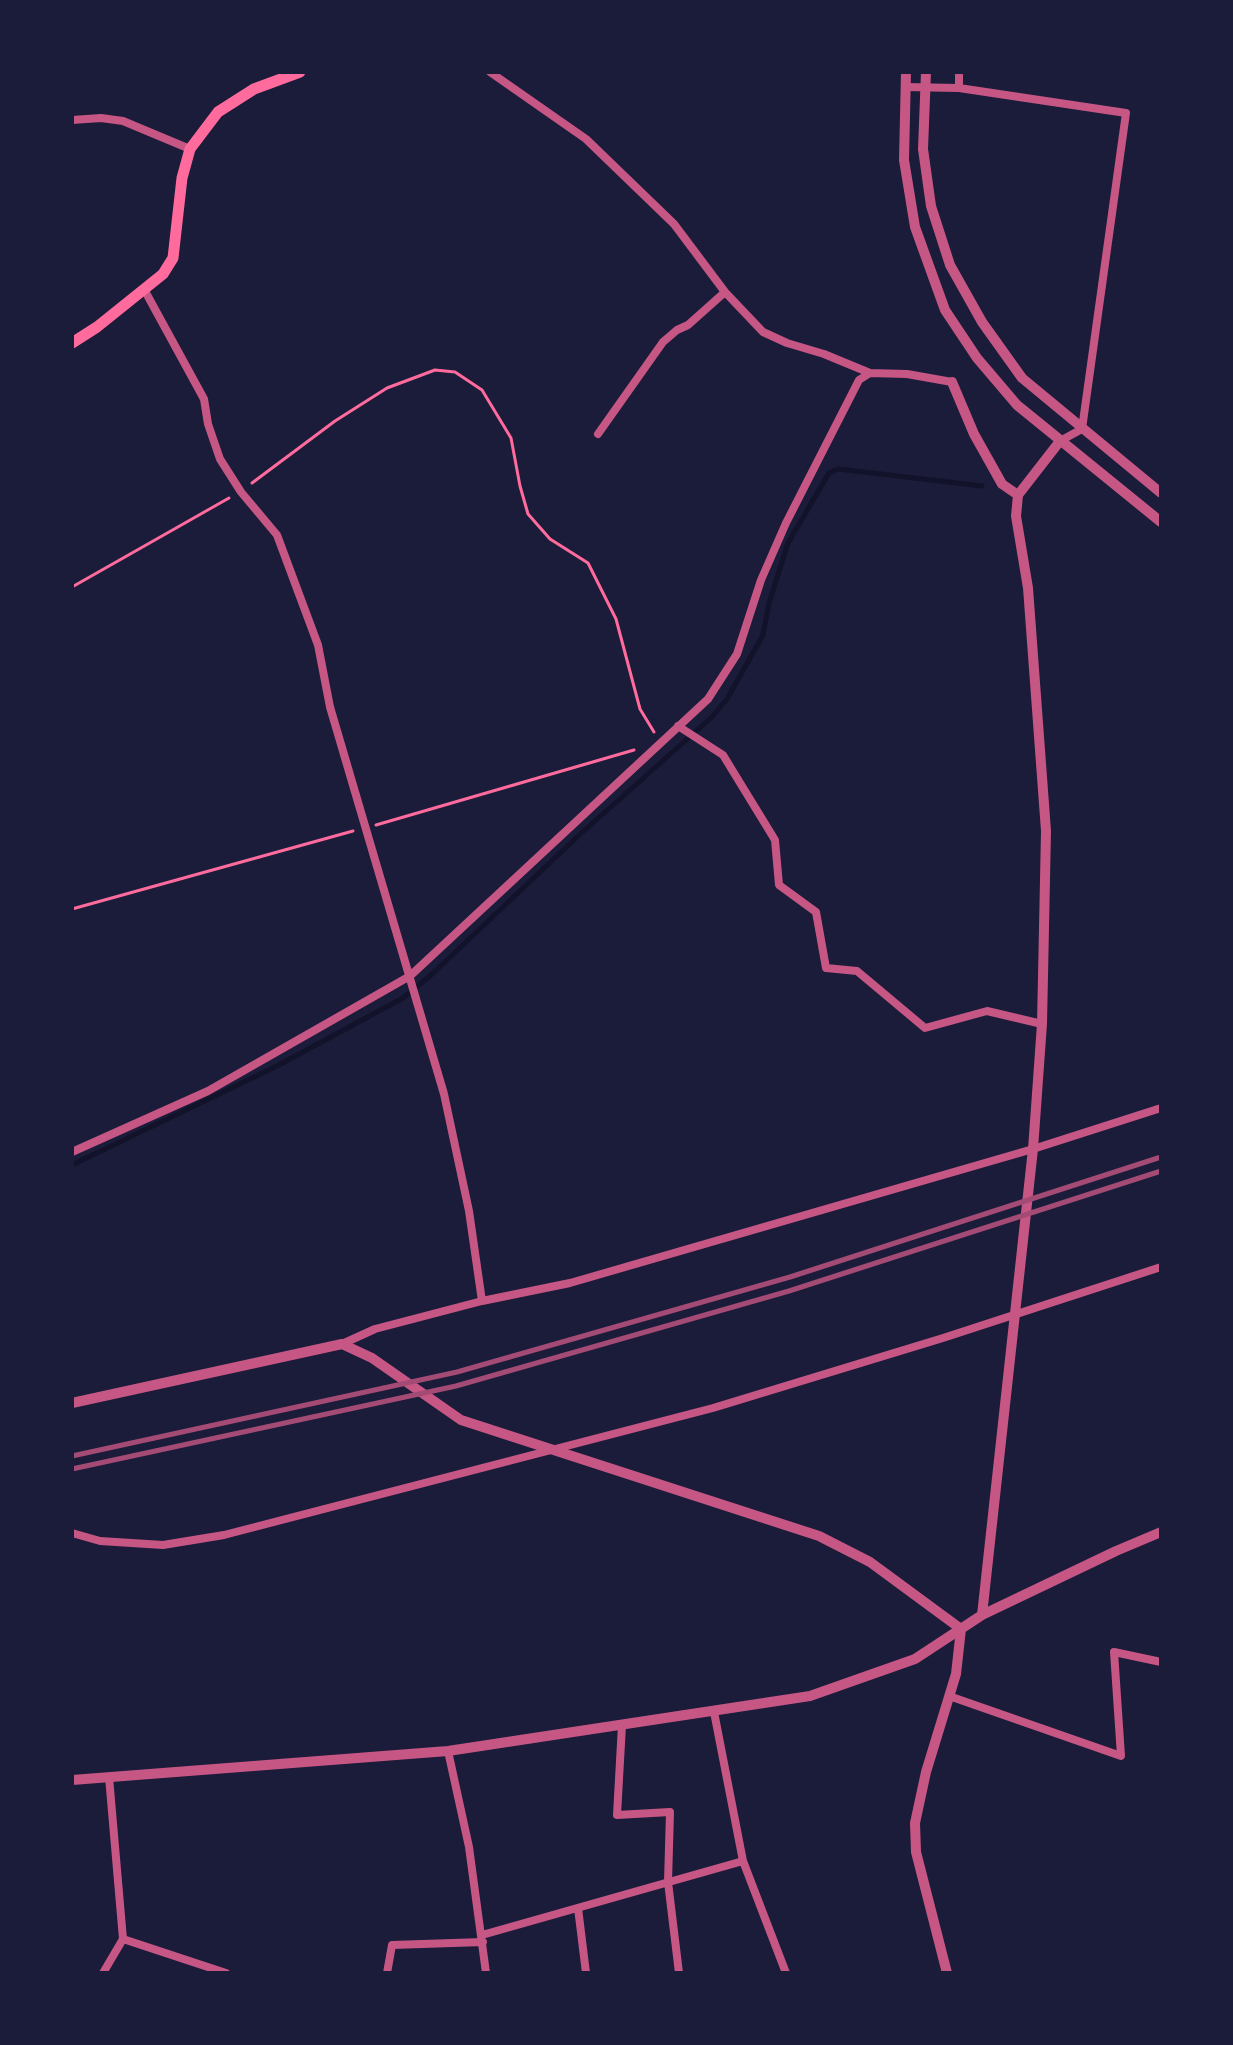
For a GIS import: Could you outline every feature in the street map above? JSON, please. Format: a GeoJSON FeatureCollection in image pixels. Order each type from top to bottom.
{"type":"FeatureCollection","features":[{"type":"Feature","properties":{"kind":"main road"},"geometry":{"type":"LineString","coordinates":[[72,343],[145,291],[163,274],[173,258],[182,178],[190,149],[218,112],[254,89],[300,72]]}},
{"type":"Feature","properties":{"kind":"street"},"geometry":{"type":"LineString","coordinates":[[490,72],[586,139],[674,224],[725,292],[763,332],[870,373],[907,374],[952,382],[974,434],[1002,484],[1018,495]]}},
{"type":"Feature","properties":{"kind":"street"},"geometry":{"type":"LineString","coordinates":[[906,72],[904,160],[915,227],[945,310],[977,358],[1017,405],[1161,522]]}},
{"type":"Feature","properties":{"kind":"street"},"geometry":{"type":"LineString","coordinates":[[926,72],[923,149],[931,206],[950,265],[982,322],[1022,378],[1161,493]]}},
{"type":"Feature","properties":{"kind":"street"},"geometry":{"type":"LineString","coordinates":[[959,72],[959,88]]}},
{"type":"Feature","properties":{"kind":"street"},"geometry":{"type":"LineString","coordinates":[[905,87],[959,88],[1126,113],[1082,429]]}},
{"type":"Feature","properties":{"kind":"street"},"geometry":{"type":"LineString","coordinates":[[72,120],[101,118],[123,121],[190,149]]}},
{"type":"Feature","properties":{"kind":"street"},"geometry":{"type":"LineString","coordinates":[[145,291],[204,399],[208,424],[220,459],[241,492],[277,535],[318,645],[330,707],[444,1094],[469,1211],[482,1301]]}},
{"type":"Feature","properties":{"kind":"street"},"geometry":{"type":"LineString","coordinates":[[598,434],[663,342],[688,325],[725,292]]}},
{"type":"Feature","properties":{"kind":"street"},"geometry":{"type":"LineString","coordinates":[[72,1152],[208,1091],[410,976],[708,699],[737,654],[761,580],[786,523],[859,380],[870,373]]}},
{"type":"Feature","properties":{"kind":"street"},"geometry":{"type":"LineString","coordinates":[[982,1615],[1033,1149],[1042,1024],[1046,831],[1028,588],[1016,516],[1018,495],[1060,441],[1082,429]]}},
{"type":"Feature","properties":{"kind":"street"},"geometry":{"type":"LineString","coordinates":[[678,726],[723,755],[775,840],[779,885],[816,912],[826,968],[857,971],[925,1028],[987,1011],[1042,1024]]}},
{"type":"Feature","properties":{"kind":"street"},"geometry":{"type":"LineString","coordinates":[[72,1403],[342,1344],[375,1329],[482,1301],[570,1283],[1033,1149],[1161,1108]]}},
{"type":"Feature","properties":{"kind":"street"},"geometry":{"type":"LineString","coordinates":[[72,1533],[100,1541],[163,1545],[224,1535],[713,1408],[1161,1267]]}},
{"type":"Feature","properties":{"kind":"street"},"geometry":{"type":"LineString","coordinates":[[342,1344],[372,1358],[461,1420],[819,1536],[870,1562],[961,1629]]}},
{"type":"Feature","properties":{"kind":"street"},"geometry":{"type":"LineString","coordinates":[[72,1780],[448,1751],[810,1696],[915,1659],[982,1615],[1161,1532]]}},
{"type":"Feature","properties":{"kind":"street"},"geometry":{"type":"LineString","coordinates":[[947,1973],[916,1852],[915,1823],[926,1772],[956,1674],[961,1629]]}},
{"type":"Feature","properties":{"kind":"street"},"geometry":{"type":"LineString","coordinates":[[949,1696],[1121,1756],[1114,1652],[1161,1662]]}},
{"type":"Feature","properties":{"kind":"street"},"geometry":{"type":"LineString","coordinates":[[714,1712],[743,1861],[786,1973]]}},
{"type":"Feature","properties":{"kind":"street"},"geometry":{"type":"LineString","coordinates":[[622,1725],[617,1815],[670,1812],[668,1882],[679,1973]]}},
{"type":"Feature","properties":{"kind":"street"},"geometry":{"type":"LineString","coordinates":[[448,1751],[469,1847],[486,1973]]}},
{"type":"Feature","properties":{"kind":"street"},"geometry":{"type":"LineString","coordinates":[[103,1973],[123,1939],[109,1777]]}},
{"type":"Feature","properties":{"kind":"street"},"geometry":{"type":"LineString","coordinates":[[387,1973],[392,1945],[483,1938],[743,1861]]}},
{"type":"Feature","properties":{"kind":"street"},"geometry":{"type":"LineString","coordinates":[[578,1908],[586,1973]]}},
{"type":"Feature","properties":{"kind":"street"},"geometry":{"type":"LineString","coordinates":[[123,1939],[226,1973]]}},
{"type":"Feature","properties":{"kind":"path"},"geometry":{"type":"LineString","coordinates":[[72,587],[241,492],[335,421],[387,388],[435,370],[455,372],[482,390],[511,438],[528,514],[550,539],[588,563],[616,619],[640,709],[660,743],[72,909]]}},
{"type":"Feature","properties":{"kind":"waterway"},"geometry":{"type":"LineString","coordinates":[[72,1165],[277,1066],[403,998],[430,976],[576,838],[712,717],[727,699],[763,635],[769,603],[788,543],[829,473],[838,469],[982,486]]}},
{"type":"Feature","properties":{"kind":"railway"},"geometry":{"type":"LineString","coordinates":[[72,1456],[457,1372],[790,1277],[1161,1157]]}},
{"type":"Feature","properties":{"kind":"railway"},"geometry":{"type":"LineString","coordinates":[[72,1469],[456,1386],[789,1291],[1161,1171]]}}]}
